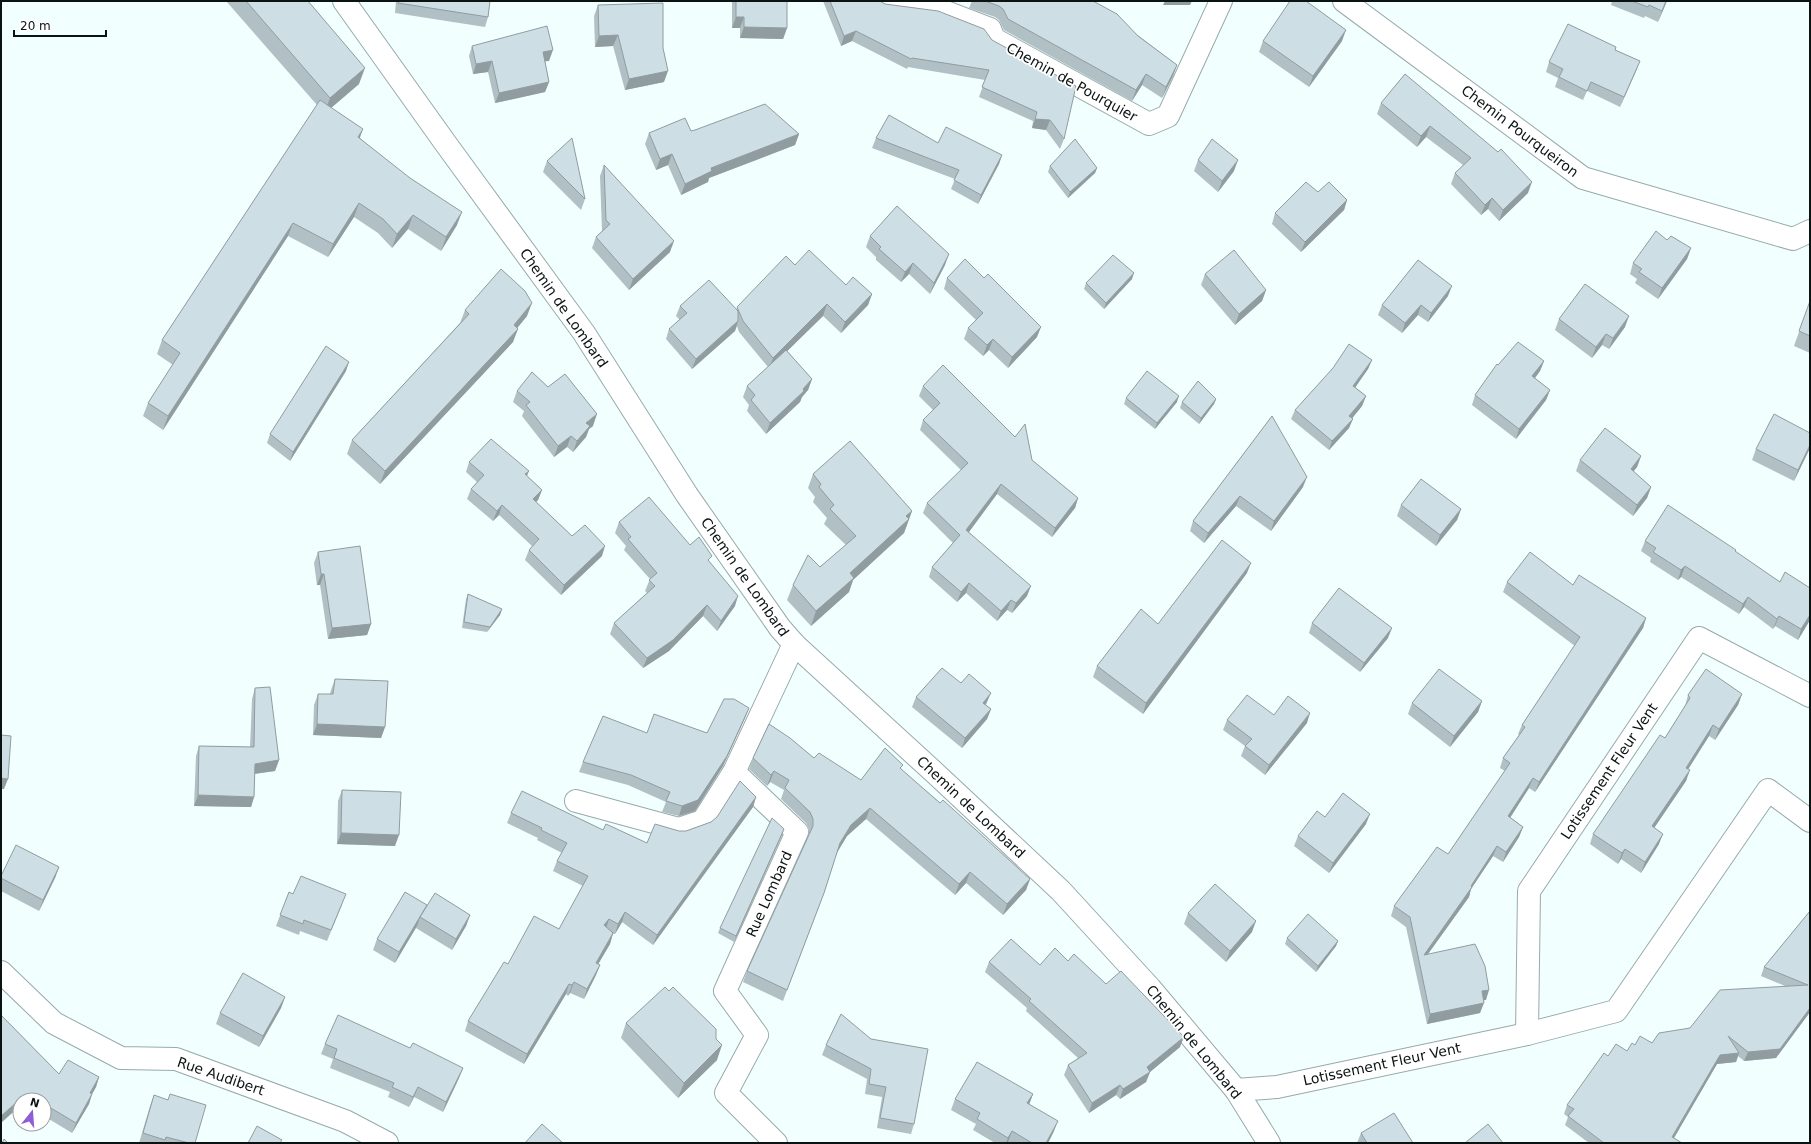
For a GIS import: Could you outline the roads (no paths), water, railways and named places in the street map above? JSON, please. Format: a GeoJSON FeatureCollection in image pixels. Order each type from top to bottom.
{"type":"FeatureCollection","features":[{"type":"Feature","properties":{"kind":"street","name":"Chemin de Lombard"},"geometry":{"type":"LineString","coordinates":[[344,1],[584,333],[687,495],[780,628],[794,644],[936,774],[1061,892],[1150,988],[1236,1090],[1269,1143]]}},
{"type":"Feature","properties":{"kind":"street","name":"Chemin de Pourquier"},"geometry":{"type":"LineString","coordinates":[[884,1],[938,9],[990,28],[994,39],[1149,124],[1168,116],[1221,1]]}},
{"type":"Feature","properties":{"kind":"street","name":"Chemin Pourqueiron"},"geometry":{"type":"LineString","coordinates":[[1344,1],[1583,178],[1793,239],[1810,231]]}},
{"type":"Feature","properties":{"kind":"street","name":"Lotissement Fleur Vent"},"geometry":{"type":"LineString","coordinates":[[1527,1034],[1529,890],[1699,638],[1810,696]]}},
{"type":"Feature","properties":{"kind":"street"},"geometry":{"type":"LineString","coordinates":[[576,801],[679,829],[703,821],[734,772],[794,644]]}},
{"type":"Feature","properties":{"kind":"street","name":"Rue Lombard"},"geometry":{"type":"LineString","coordinates":[[734,772],[797,832],[725,991],[757,1035],[726,1093],[776,1143]]}},
{"type":"Feature","properties":{"kind":"street","name":"Lotissement Fleur Vent"},"geometry":{"type":"LineString","coordinates":[[1236,1090],[1277,1087],[1527,1034],[1616,1011],[1768,790],[1810,821]]}},
{"type":"Feature","properties":{"kind":"street","name":"Rue Audibert"},"geometry":{"type":"LineString","coordinates":[[1,972],[54,1022],[121,1058],[176,1059],[345,1121],[387,1143]]}}]}
